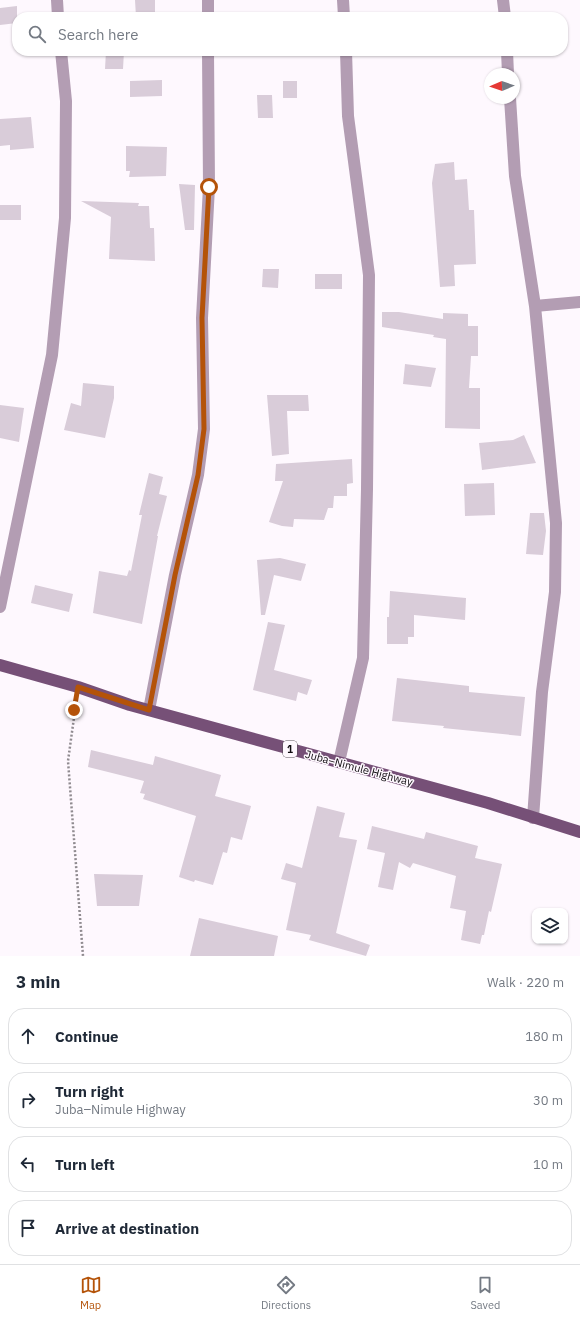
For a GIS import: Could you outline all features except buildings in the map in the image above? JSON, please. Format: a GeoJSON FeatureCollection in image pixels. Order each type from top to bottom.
{"type":"FeatureCollection","features":[{"type":"Feature","properties":{"kind":"main road","name":"Juba–Nimule Highway"},"geometry":{"type":"LineString","coordinates":[[0,665],[78,687],[149,710],[488,803],[580,832]]}},
{"type":"Feature","properties":{"kind":"street"},"geometry":{"type":"LineString","coordinates":[[57,0],[58,12]]}},
{"type":"Feature","properties":{"kind":"street"},"geometry":{"type":"LineString","coordinates":[[208,0],[208,12]]}},
{"type":"Feature","properties":{"kind":"street"},"geometry":{"type":"LineString","coordinates":[[343,0],[344,12]]}},
{"type":"Feature","properties":{"kind":"street"},"geometry":{"type":"LineString","coordinates":[[504,0],[505,12]]}},
{"type":"Feature","properties":{"kind":"street"},"geometry":{"type":"LineString","coordinates":[[0,607],[52,354],[65,218],[66,101],[62,56]]}},
{"type":"Feature","properties":{"kind":"street"},"geometry":{"type":"LineString","coordinates":[[149,710],[175,575],[198,475],[204,429],[202,318],[209,187],[208,56]]}},
{"type":"Feature","properties":{"kind":"street"},"geometry":{"type":"LineString","coordinates":[[339,762],[363,658],[367,481],[369,275],[348,116],[346,56]]}},
{"type":"Feature","properties":{"kind":"street"},"geometry":{"type":"LineString","coordinates":[[507,56],[508,68]]}},
{"type":"Feature","properties":{"kind":"street"},"geometry":{"type":"LineString","coordinates":[[510,104],[515,176],[535,306],[556,523],[555,592],[542,692],[533,818]]}},
{"type":"Feature","properties":{"kind":"street"},"geometry":{"type":"LineString","coordinates":[[535,306],[580,302]]}},
{"type":"Feature","properties":{"kind":"path"},"geometry":{"type":"LineString","coordinates":[[78,687],[68,761],[83,956]]}},
{"type":"Feature","properties":{"kind":"route"},"geometry":{"type":"LineString","coordinates":[[74,710],[78,687],[149,710],[175,575],[198,475],[204,429],[202,318],[209,187]]}}]}
